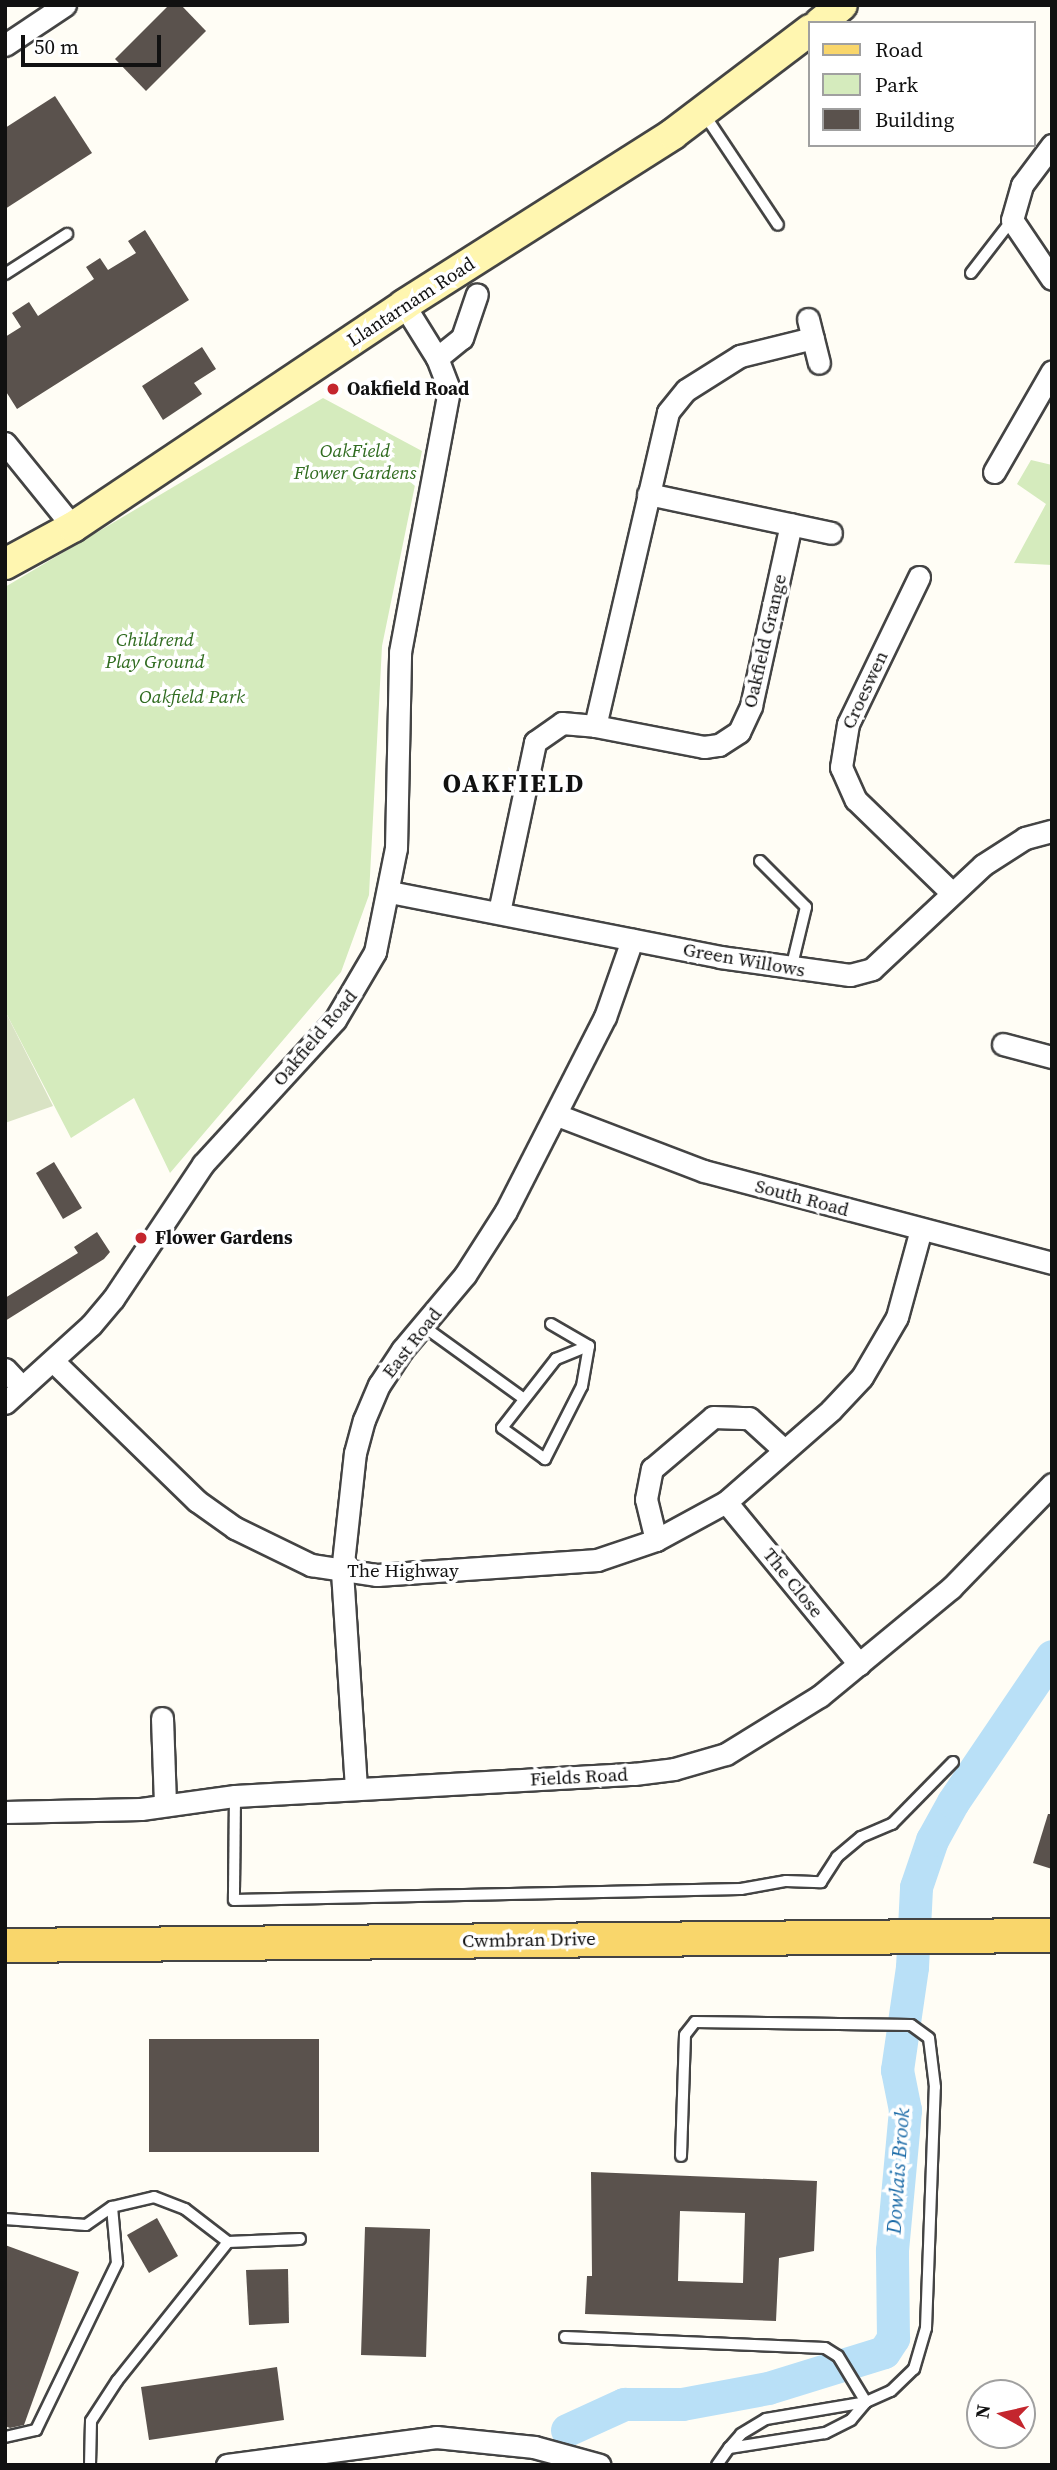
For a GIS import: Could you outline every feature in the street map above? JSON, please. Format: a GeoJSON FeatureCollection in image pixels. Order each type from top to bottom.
{"type":"FeatureCollection","features":[{"type":"Feature","properties":{"kind":"main road","name":"Cwmbran Drive"},"geometry":{"type":"LineString","coordinates":[[5,1945],[1052,1935]]}},
{"type":"Feature","properties":{"kind":"street"},"geometry":{"type":"LineString","coordinates":[[5,45],[65,5]]}},
{"type":"Feature","properties":{"kind":"street"},"geometry":{"type":"LineString","coordinates":[[822,21],[842,5]]}},
{"type":"Feature","properties":{"kind":"street","name":"Llantarnam Road"},"geometry":{"type":"LineString","coordinates":[[5,564],[73,527],[404,305],[704,114],[808,32]]}},
{"type":"Feature","properties":{"kind":"street"},"geometry":{"type":"LineString","coordinates":[[1052,145],[1022,185],[1013,202],[1012,220],[1052,279]]}},
{"type":"Feature","properties":{"kind":"street"},"geometry":{"type":"LineString","coordinates":[[437,358],[463,338],[477,294]]}},
{"type":"Feature","properties":{"kind":"street","name":"Oakfield Road"},"geometry":{"type":"LineString","coordinates":[[5,1403],[53,1362],[113,1299],[203,1164],[317,1041],[352,998],[375,952],[390,892],[396,848],[400,652],[448,398],[447,381],[437,358],[404,305]]}},
{"type":"Feature","properties":{"kind":"street"},"geometry":{"type":"LineString","coordinates":[[595,726],[664,424],[675,400],[740,356],[810,329],[819,363]]}},
{"type":"Feature","properties":{"kind":"street"},"geometry":{"type":"LineString","coordinates":[[994,472],[1052,371]]}},
{"type":"Feature","properties":{"kind":"street"},"geometry":{"type":"LineString","coordinates":[[5,443],[73,527]]}},
{"type":"Feature","properties":{"kind":"street"},"geometry":{"type":"LineString","coordinates":[[648,494],[831,533]]}},
{"type":"Feature","properties":{"kind":"street","name":"Oakfield Grange"},"geometry":{"type":"LineString","coordinates":[[499,912],[535,743],[562,723],[595,726],[704,747],[719,745],[739,732],[751,706],[791,524]]}},
{"type":"Feature","properties":{"kind":"street","name":"Croeswen"},"geometry":{"type":"LineString","coordinates":[[919,577],[848,724],[841,767],[856,800],[951,892]]}},
{"type":"Feature","properties":{"kind":"street","name":"Green Willows"},"geometry":{"type":"LineString","coordinates":[[390,892],[791,969],[850,975],[872,969],[951,892],[1006,849],[1052,831]]}},
{"type":"Feature","properties":{"kind":"street","name":"East Road"},"geometry":{"type":"LineString","coordinates":[[356,1788],[342,1572],[355,1453],[364,1420],[379,1385],[488,1243],[557,1115],[605,1017],[632,940]]}},
{"type":"Feature","properties":{"kind":"street"},"geometry":{"type":"LineString","coordinates":[[1003,1044],[1052,1057]]}},
{"type":"Feature","properties":{"kind":"street","name":"South Road"},"geometry":{"type":"LineString","coordinates":[[557,1115],[704,1171],[1052,1263]]}},
{"type":"Feature","properties":{"kind":"street","name":"The Highway"},"geometry":{"type":"LineString","coordinates":[[53,1362],[197,1501],[235,1528],[311,1565],[342,1572],[377,1575],[534,1568],[597,1560],[656,1540],[726,1502],[839,1402],[883,1344],[897,1317],[921,1229]]}},
{"type":"Feature","properties":{"kind":"street"},"geometry":{"type":"LineString","coordinates":[[5,1369],[22,1387]]}},
{"type":"Feature","properties":{"kind":"street"},"geometry":{"type":"LineString","coordinates":[[656,1540],[646,1499],[652,1469],[713,1417],[749,1418],[784,1450]]}},
{"type":"Feature","properties":{"kind":"street","name":"Fields Road"},"geometry":{"type":"LineString","coordinates":[[5,1812],[141,1809],[235,1796],[674,1769],[726,1754],[778,1725],[859,1664],[951,1588],[1052,1484]]}},
{"type":"Feature","properties":{"kind":"street","name":"The Close"},"geometry":{"type":"LineString","coordinates":[[726,1502],[859,1664]]}},
{"type":"Feature","properties":{"kind":"street"},"geometry":{"type":"LineString","coordinates":[[162,1718],[165,1804]]}},
{"type":"Feature","properties":{"kind":"street"},"geometry":{"type":"LineString","coordinates":[[227,2465],[436,2437],[534,2447],[600,2465]]}},
{"type":"Feature","properties":{"kind":"lane"},"geometry":{"type":"LineString","coordinates":[[704,114],[778,225]]}},
{"type":"Feature","properties":{"kind":"lane"},"geometry":{"type":"LineString","coordinates":[[971,273],[1012,220]]}},
{"type":"Feature","properties":{"kind":"lane"},"geometry":{"type":"LineString","coordinates":[[5,274],[66,234]]}},
{"type":"Feature","properties":{"kind":"lane"},"geometry":{"type":"LineString","coordinates":[[760,861],[806,907],[791,969]]}},
{"type":"Feature","properties":{"kind":"lane"},"geometry":{"type":"LineString","coordinates":[[551,1324],[589,1346]]}},
{"type":"Feature","properties":{"kind":"lane"},"geometry":{"type":"LineString","coordinates":[[423,1326],[523,1398]]}},
{"type":"Feature","properties":{"kind":"lane"},"geometry":{"type":"LineString","coordinates":[[589,1346],[582,1386],[545,1459],[502,1429],[523,1398],[556,1359],[589,1346]]}},
{"type":"Feature","properties":{"kind":"lane"},"geometry":{"type":"LineString","coordinates":[[235,1796],[234,1899],[741,1889],[786,1881],[821,1882],[837,1857],[861,1837],[892,1825],[953,1762]]}},
{"type":"Feature","properties":{"kind":"lane"},"geometry":{"type":"LineString","coordinates":[[681,2156],[685,2035],[695,2022],[911,2025],[929,2038],[934,2054],[926,2328],[914,2369],[891,2390],[866,2402],[766,2419],[741,2434],[717,2465]]}},
{"type":"Feature","properties":{"kind":"lane"},"geometry":{"type":"LineString","coordinates":[[5,2219],[86,2225],[112,2207],[154,2197],[185,2208],[228,2242],[300,2239]]}},
{"type":"Feature","properties":{"kind":"lane"},"geometry":{"type":"LineString","coordinates":[[5,2437],[23,2437],[36,2430],[117,2263],[112,2207]]}},
{"type":"Feature","properties":{"kind":"lane"},"geometry":{"type":"LineString","coordinates":[[90,2465],[91,2421],[117,2381],[228,2242]]}},
{"type":"Feature","properties":{"kind":"lane"},"geometry":{"type":"LineString","coordinates":[[565,2337],[825,2348],[838,2356],[866,2402]]}},
{"type":"Feature","properties":{"kind":"lane"},"geometry":{"type":"LineString","coordinates":[[729,2448],[825,2432],[851,2420],[866,2402]]}},
{"type":"Feature","properties":{"kind":"green space","name":"Oakfield Park"},"geometry":{"type":"Polygon","coordinates":[[[323,398],[422,451],[382,646],[369,895],[341,972],[170,1173],[134,1098],[71,1138],[5,1011],[5,587],[323,398]]]}},
{"type":"Feature","properties":{"kind":"green space"},"geometry":{"type":"Polygon","coordinates":[[[1031,460],[1052,465],[1052,565],[1014,563],[1046,504],[1017,484],[1031,460]]]}},
{"type":"Feature","properties":{"kind":"green space"},"geometry":{"type":"Polygon","coordinates":[[[5,1011],[53,1106],[5,1123],[5,1011]]]}},
{"type":"Feature","properties":{"kind":"building"},"geometry":{"type":"Polygon","coordinates":[[[169,5],[181,5],[206,31],[146,91],[115,59],[169,5]]]}},
{"type":"Feature","properties":{"kind":"building"},"geometry":{"type":"Polygon","coordinates":[[[55,96],[92,153],[5,209],[5,128],[55,96]]]}},
{"type":"Feature","properties":{"kind":"building"},"geometry":{"type":"Polygon","coordinates":[[[145,230],[189,300],[17,409],[5,390],[5,337],[21,327],[12,313],[29,302],[38,316],[94,279],[86,267],[100,258],[108,270],[136,253],[128,241],[145,230]]]}},
{"type":"Feature","properties":{"kind":"building"},"geometry":{"type":"Polygon","coordinates":[[[202,347],[216,369],[194,383],[202,394],[163,420],[142,386],[202,347]]]}},
{"type":"Feature","properties":{"kind":"building"},"geometry":{"type":"Polygon","coordinates":[[[54,1162],[82,1208],[63,1219],[36,1173],[54,1162]]]}},
{"type":"Feature","properties":{"kind":"building"},"geometry":{"type":"Polygon","coordinates":[[[97,1232],[110,1252],[104,1259],[5,1321],[5,1298],[78,1253],[74,1247],[97,1232]]]}},
{"type":"Feature","properties":{"kind":"building"},"geometry":{"type":"Polygon","coordinates":[[[1048,1814],[1052,1814],[1052,1869],[1033,1863],[1048,1814]]]}},
{"type":"Feature","properties":{"kind":"building"},"geometry":{"type":"Polygon","coordinates":[[[149,2039],[319,2039],[319,2152],[149,2152],[149,2039]]]}},
{"type":"Feature","properties":{"kind":"building"},"geometry":{"type":"Polygon","coordinates":[[[591,2172],[817,2181],[814,2251],[779,2258],[776,2321],[585,2314],[587,2276],[592,2276],[591,2172]],[[680,2211],[678,2281],[743,2283],[745,2213],[680,2211]]]}},
{"type":"Feature","properties":{"kind":"building"},"geometry":{"type":"Polygon","coordinates":[[[157,2218],[178,2256],[149,2273],[127,2235],[157,2218]]]}},
{"type":"Feature","properties":{"kind":"building"},"geometry":{"type":"Polygon","coordinates":[[[365,2227],[430,2229],[426,2357],[361,2355],[365,2227]]]}},
{"type":"Feature","properties":{"kind":"building"},"geometry":{"type":"Polygon","coordinates":[[[5,2245],[79,2272],[24,2425],[10,2428],[5,2426],[5,2245]]]}},
{"type":"Feature","properties":{"kind":"building"},"geometry":{"type":"Polygon","coordinates":[[[288,2269],[289,2323],[249,2325],[246,2270],[288,2269]]]}},
{"type":"Feature","properties":{"kind":"building"},"geometry":{"type":"Polygon","coordinates":[[[277,2367],[284,2420],[149,2440],[141,2387],[277,2367]]]}},
{"type":"Feature","properties":{"kind":"waterway","name":"Dowlais Brook"},"geometry":{"type":"LineString","coordinates":[[567,2430],[624,2404],[682,2404],[768,2388],[884,2352],[893,2338],[892,2250],[905,2110],[897,2070],[912,1967],[916,1887],[932,1840],[953,1802],[1052,1656]]}},
{"type":"Feature","properties":{"kind":"place","name":"Oakfield Road"},"geometry":{"type":"Point","coordinates":[333,389]}},
{"type":"Feature","properties":{"kind":"place","name":"Flower Gardens"},"geometry":{"type":"Point","coordinates":[141,1238]}},
{"type":"Feature","properties":{"kind":"district","name":"OAKFIELD"},"geometry":{"type":"Point","coordinates":[514,784]}},
{"type":"Feature","properties":{"kind":"park label","name":"OakField Flower Gardens"},"geometry":{"type":"Point","coordinates":[355,462]}},
{"type":"Feature","properties":{"kind":"park label","name":"Childrend Play Ground"},"geometry":{"type":"Point","coordinates":[155,651]}}]}
